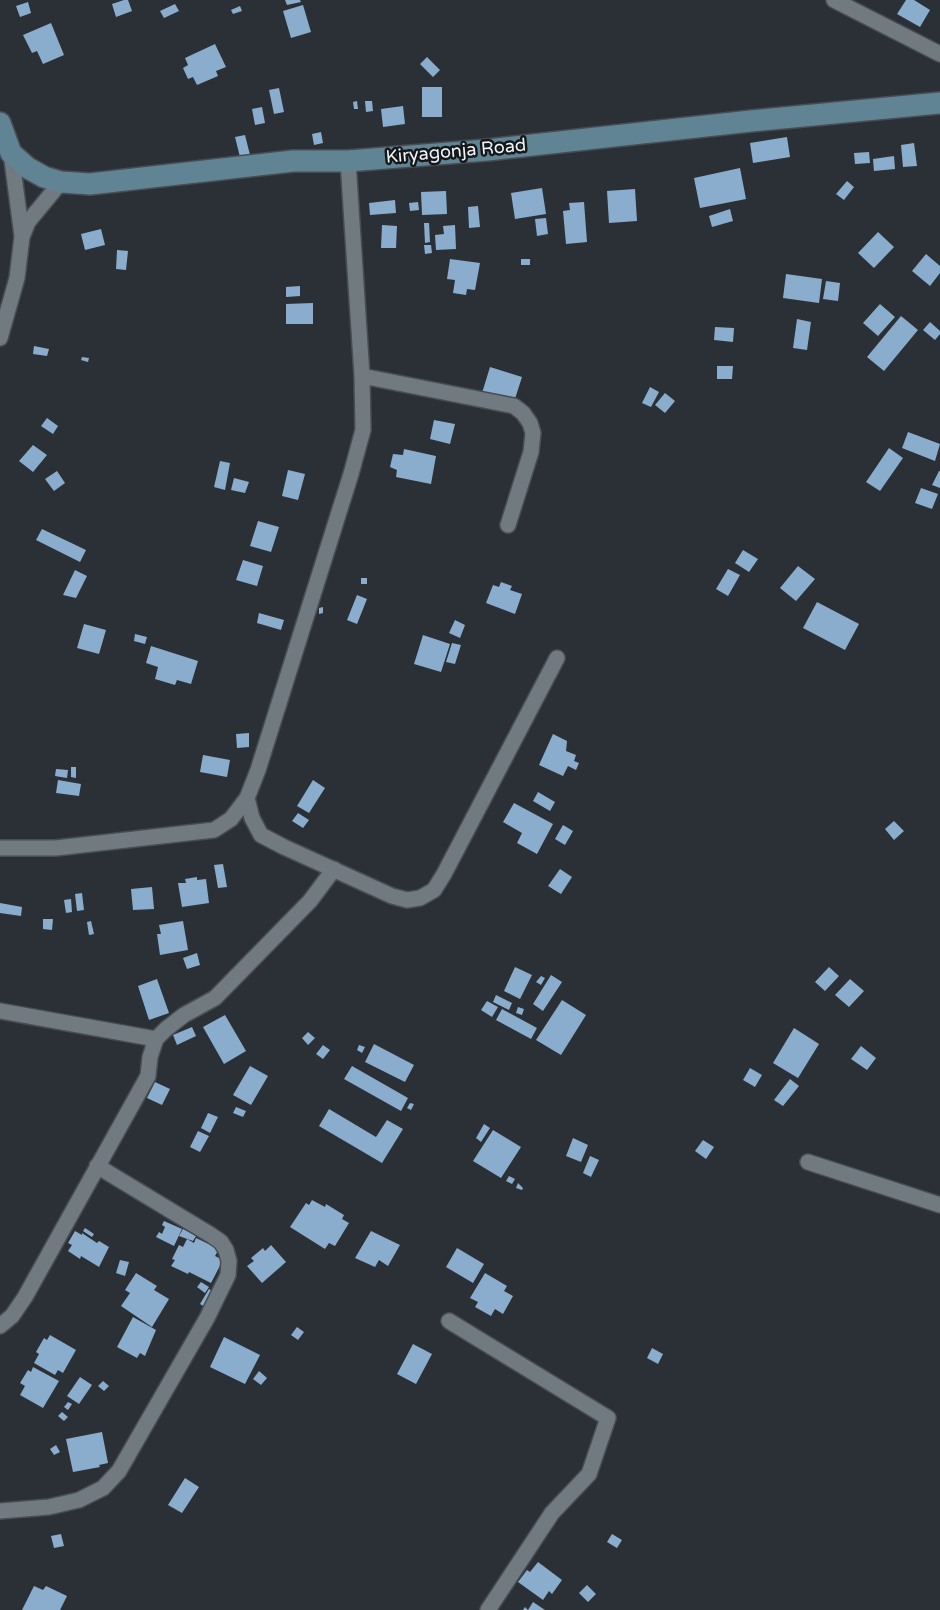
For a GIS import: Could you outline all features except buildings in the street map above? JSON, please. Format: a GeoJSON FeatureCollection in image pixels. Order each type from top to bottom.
{"type":"FeatureCollection","features":[{"type":"Feature","properties":{"kind":"street"},"geometry":{"type":"LineString","coordinates":[[834,0],[940,54]]}},
{"type":"Feature","properties":{"kind":"street","name":"Kiryagonja Road"},"geometry":{"type":"LineString","coordinates":[[0,123],[11,153],[28,168],[44,177],[61,182],[90,184],[293,161],[348,161],[487,150],[751,121],[940,103]]}},
{"type":"Feature","properties":{"kind":"street"},"geometry":{"type":"LineString","coordinates":[[0,338],[17,278],[22,237],[11,153]]}},
{"type":"Feature","properties":{"kind":"street"},"geometry":{"type":"LineString","coordinates":[[0,848],[56,848],[214,830],[231,819],[247,798],[258,770],[351,474],[363,430],[362,376],[348,161]]}},
{"type":"Feature","properties":{"kind":"street"},"geometry":{"type":"LineString","coordinates":[[22,237],[32,215],[61,182]]}},
{"type":"Feature","properties":{"kind":"street"},"geometry":{"type":"LineString","coordinates":[[362,376],[514,406],[523,413],[530,423],[533,434],[531,452],[508,525]]}},
{"type":"Feature","properties":{"kind":"street"},"geometry":{"type":"LineString","coordinates":[[247,798],[252,818],[261,835],[392,896],[407,900],[420,898],[434,890],[444,874],[557,658]]}},
{"type":"Feature","properties":{"kind":"street"},"geometry":{"type":"LineString","coordinates":[[0,1326],[12,1316],[25,1297],[148,1076],[150,1057],[156,1039],[166,1028],[184,1015],[214,998],[310,901],[334,869]]}},
{"type":"Feature","properties":{"kind":"street"},"geometry":{"type":"LineString","coordinates":[[0,1011],[156,1039]]}},
{"type":"Feature","properties":{"kind":"street"},"geometry":{"type":"LineString","coordinates":[[808,1162],[940,1205]]}},
{"type":"Feature","properties":{"kind":"street"},"geometry":{"type":"LineString","coordinates":[[0,1511],[49,1508],[80,1500],[102,1488],[119,1471],[207,1318],[228,1275],[226,1250],[221,1242],[211,1234],[97,1166]]}},
{"type":"Feature","properties":{"kind":"street"},"geometry":{"type":"LineString","coordinates":[[449,1321],[608,1418],[589,1474],[552,1513],[488,1610]]}}]}
